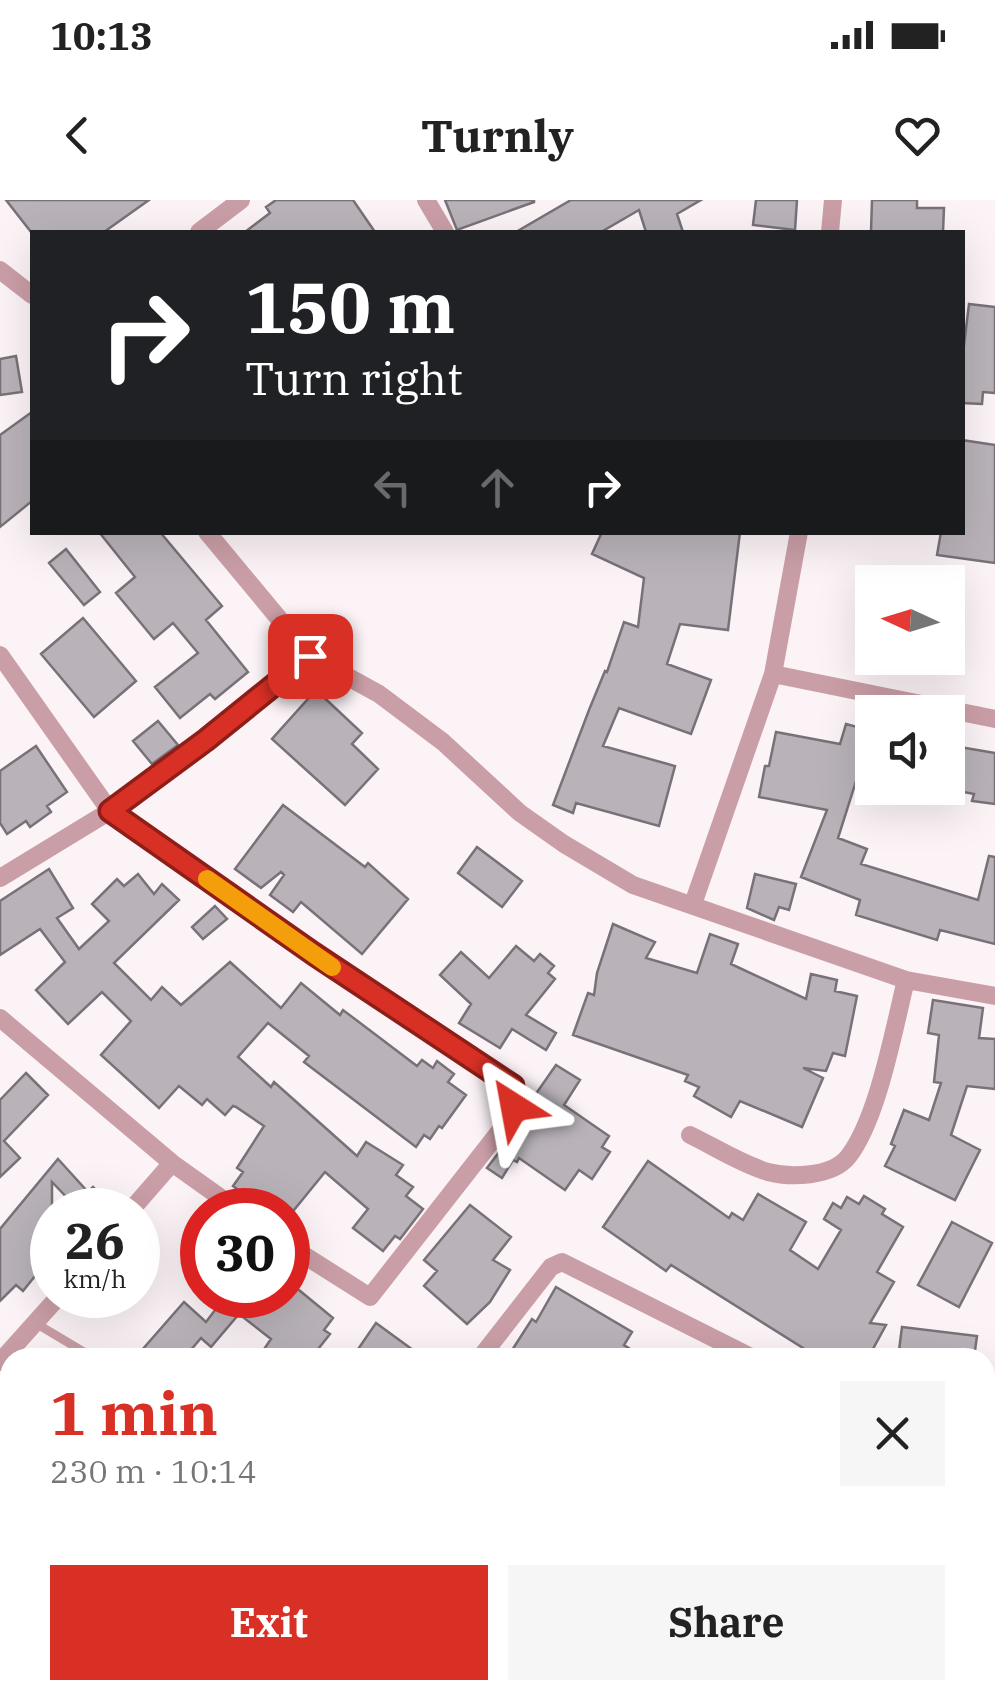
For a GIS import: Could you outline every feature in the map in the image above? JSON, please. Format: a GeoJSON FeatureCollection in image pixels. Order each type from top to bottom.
{"type":"FeatureCollection","features":[{"type":"Feature","properties":{"kind":"street"},"geometry":{"type":"LineString","coordinates":[[202,230],[241,200]]}},
{"type":"Feature","properties":{"kind":"street"},"geometry":{"type":"LineString","coordinates":[[426,200],[444,230]]}},
{"type":"Feature","properties":{"kind":"street"},"geometry":{"type":"LineString","coordinates":[[830,230],[833,200]]}},
{"type":"Feature","properties":{"kind":"street"},"geometry":{"type":"LineString","coordinates":[[0,270],[30,293]]}},
{"type":"Feature","properties":{"kind":"street"},"geometry":{"type":"LineString","coordinates":[[209,535],[310,656],[379,694],[443,742],[520,812],[564,844],[658,896],[694,904],[906,980],[995,996]]}},
{"type":"Feature","properties":{"kind":"street"},"geometry":{"type":"LineString","coordinates":[[694,904],[773,674],[798,535]]}},
{"type":"Feature","properties":{"kind":"street"},"geometry":{"type":"LineString","coordinates":[[0,655],[110,811],[314,954],[513,1086],[514,1107],[506,1122],[370,1297],[310,1259]]}},
{"type":"Feature","properties":{"kind":"street"},"geometry":{"type":"LineString","coordinates":[[0,878],[110,811],[310,656]]}},
{"type":"Feature","properties":{"kind":"street"},"geometry":{"type":"LineString","coordinates":[[773,674],[995,720]]}},
{"type":"Feature","properties":{"kind":"street"},"geometry":{"type":"LineString","coordinates":[[690,1135],[751,1165],[780,1174],[818,1173],[848,1158],[878,1092],[906,980]]}},
{"type":"Feature","properties":{"kind":"street"},"geometry":{"type":"LineString","coordinates":[[1,1021],[208,1188]]}},
{"type":"Feature","properties":{"kind":"street"},"geometry":{"type":"LineString","coordinates":[[150,1188],[172,1162]]}},
{"type":"Feature","properties":{"kind":"street"},"geometry":{"type":"LineString","coordinates":[[488,1348],[551,1267],[562,1262],[733,1348]]}},
{"type":"Feature","properties":{"kind":"street"},"geometry":{"type":"LineString","coordinates":[[14,1348],[42,1318]]}},
{"type":"Feature","properties":{"kind":"lane"},"geometry":{"type":"LineString","coordinates":[[37,1324],[81,1348]]}},
{"type":"Feature","properties":{"kind":"building"},"geometry":{"type":"Polygon","coordinates":[[[6,200],[149,200],[107,230],[30,231],[6,200]]]}},
{"type":"Feature","properties":{"kind":"building"},"geometry":{"type":"Polygon","coordinates":[[[276,200],[353,200],[374,230],[248,230],[270,213],[266,207],[276,200]]]}},
{"type":"Feature","properties":{"kind":"building"},"geometry":{"type":"Polygon","coordinates":[[[445,200],[534,200],[534,202],[457,230],[445,200]]]}},
{"type":"Feature","properties":{"kind":"building"},"geometry":{"type":"Polygon","coordinates":[[[571,200],[701,200],[677,214],[682,230],[645,230],[639,210],[604,230],[519,230],[571,200]]]}},
{"type":"Feature","properties":{"kind":"building"},"geometry":{"type":"Polygon","coordinates":[[[756,200],[797,200],[795,230],[753,225],[756,200]]]}},
{"type":"Feature","properties":{"kind":"building"},"geometry":{"type":"Polygon","coordinates":[[[872,200],[917,200],[917,208],[944,208],[943,230],[871,230],[872,200]]]}},
{"type":"Feature","properties":{"kind":"building"},"geometry":{"type":"Polygon","coordinates":[[[969,304],[995,307],[995,393],[983,392],[982,404],[965,403],[969,304]]]}},
{"type":"Feature","properties":{"kind":"building"},"geometry":{"type":"Polygon","coordinates":[[[16,356],[22,392],[0,395],[0,359],[16,356]]]}},
{"type":"Feature","properties":{"kind":"building"},"geometry":{"type":"Polygon","coordinates":[[[30,413],[30,503],[0,527],[0,435],[30,413]]]}},
{"type":"Feature","properties":{"kind":"building"},"geometry":{"type":"Polygon","coordinates":[[[965,440],[995,445],[995,563],[937,555],[940,535],[965,535],[965,440]]]}},
{"type":"Feature","properties":{"kind":"building"},"geometry":{"type":"Polygon","coordinates":[[[101,535],[163,535],[222,606],[206,620],[248,672],[215,699],[210,694],[180,718],[155,687],[198,653],[173,623],[154,639],[116,593],[135,577],[101,535]]]}},
{"type":"Feature","properties":{"kind":"building"},"geometry":{"type":"Polygon","coordinates":[[[601,535],[740,535],[728,630],[680,624],[667,664],[711,680],[691,734],[619,708],[603,746],[675,766],[659,826],[576,803],[573,813],[553,805],[624,622],[638,627],[644,578],[592,554],[601,535]]]}},
{"type":"Feature","properties":{"kind":"building"},"geometry":{"type":"Polygon","coordinates":[[[66,549],[100,592],[84,605],[49,563],[66,549]]]}},
{"type":"Feature","properties":{"kind":"building"},"geometry":{"type":"Polygon","coordinates":[[[83,618],[136,681],[94,717],[41,654],[83,618]]]}},
{"type":"Feature","properties":{"kind":"building"},"geometry":{"type":"Polygon","coordinates":[[[316,690],[362,733],[352,744],[378,769],[345,805],[272,739],[316,690]]]}},
{"type":"Feature","properties":{"kind":"building"},"geometry":{"type":"Polygon","coordinates":[[[158,721],[178,745],[152,764],[133,741],[158,721]]]}},
{"type":"Feature","properties":{"kind":"building"},"geometry":{"type":"Polygon","coordinates":[[[846,724],[855,726],[855,784],[838,838],[867,849],[861,864],[978,900],[989,856],[995,857],[995,944],[940,930],[937,940],[856,915],[860,900],[801,877],[827,810],[759,797],[765,766],[769,766],[776,732],[840,744],[846,724]]]}},
{"type":"Feature","properties":{"kind":"building"},"geometry":{"type":"Polygon","coordinates":[[[36,746],[67,792],[47,806],[51,812],[30,827],[26,821],[7,834],[0,823],[0,771],[36,746]]]}},
{"type":"Feature","properties":{"kind":"building"},"geometry":{"type":"Polygon","coordinates":[[[965,748],[995,753],[995,804],[972,801],[974,794],[965,792],[965,748]]]}},
{"type":"Feature","properties":{"kind":"building"},"geometry":{"type":"Polygon","coordinates":[[[283,805],[365,867],[368,863],[408,899],[362,954],[301,902],[293,912],[270,895],[284,875],[281,872],[261,888],[235,869],[283,805]]]}},
{"type":"Feature","properties":{"kind":"building"},"geometry":{"type":"Polygon","coordinates":[[[477,847],[522,881],[502,907],[458,873],[477,847]]]}},
{"type":"Feature","properties":{"kind":"building"},"geometry":{"type":"Polygon","coordinates":[[[49,869],[73,908],[57,918],[79,949],[109,921],[92,904],[117,879],[124,886],[138,874],[154,894],[162,884],[179,900],[114,963],[151,1000],[162,987],[181,1005],[230,962],[281,1008],[301,983],[340,1015],[343,1010],[417,1066],[422,1060],[433,1068],[437,1061],[454,1074],[448,1082],[466,1095],[442,1128],[439,1126],[430,1139],[424,1135],[416,1147],[304,1062],[309,1056],[268,1023],[238,1057],[271,1087],[274,1082],[357,1156],[366,1142],[403,1165],[396,1175],[413,1187],[406,1196],[423,1209],[400,1239],[395,1236],[383,1251],[353,1228],[368,1209],[325,1172],[310,1190],[233,1186],[243,1172],[237,1168],[264,1126],[236,1107],[225,1115],[207,1099],[202,1105],[179,1086],[159,1108],[101,1055],[131,1021],[102,992],[68,1024],[36,990],[65,962],[40,929],[0,955],[0,901],[49,869]]]}},
{"type":"Feature","properties":{"kind":"building"},"geometry":{"type":"Polygon","coordinates":[[[755,874],[796,884],[789,910],[779,907],[774,920],[747,908],[755,874]]]}},
{"type":"Feature","properties":{"kind":"building"},"geometry":{"type":"Polygon","coordinates":[[[215,906],[227,919],[203,939],[192,927],[215,906]]]}},
{"type":"Feature","properties":{"kind":"building"},"geometry":{"type":"Polygon","coordinates":[[[613,924],[655,942],[646,958],[697,973],[710,934],[738,944],[731,964],[806,999],[811,974],[837,980],[835,991],[857,996],[845,1056],[833,1053],[826,1071],[803,1068],[823,1078],[802,1127],[740,1101],[731,1117],[694,1096],[699,1087],[685,1081],[688,1075],[573,1035],[588,993],[594,995],[613,924]]]}},
{"type":"Feature","properties":{"kind":"building"},"geometry":{"type":"Polygon","coordinates":[[[516,946],[534,961],[540,954],[554,966],[548,973],[555,979],[526,1015],[556,1033],[546,1050],[512,1029],[500,1048],[459,1023],[471,1004],[440,975],[461,952],[489,978],[516,946]]]}},
{"type":"Feature","properties":{"kind":"building"},"geometry":{"type":"Polygon","coordinates":[[[933,1000],[983,1008],[979,1038],[995,1039],[995,1089],[967,1086],[951,1135],[980,1150],[955,1200],[885,1166],[895,1146],[891,1144],[904,1110],[929,1120],[941,1083],[934,1082],[939,1035],[928,1033],[933,1000]]]}},
{"type":"Feature","properties":{"kind":"building"},"geometry":{"type":"Polygon","coordinates":[[[556,1065],[580,1080],[564,1105],[609,1136],[602,1147],[610,1152],[592,1179],[579,1170],[565,1190],[519,1158],[517,1162],[513,1160],[502,1178],[487,1168],[556,1065]]]}},
{"type":"Feature","properties":{"kind":"building"},"geometry":{"type":"Polygon","coordinates":[[[26,1073],[48,1095],[4,1141],[20,1158],[0,1177],[0,1100],[26,1073]]]}},
{"type":"Feature","properties":{"kind":"building"},"geometry":{"type":"Polygon","coordinates":[[[58,1159],[84,1188],[58,1188],[52,1182],[52,1188],[34,1188],[58,1159]]]}},
{"type":"Feature","properties":{"kind":"building"},"geometry":{"type":"Polygon","coordinates":[[[648,1161],[729,1218],[732,1213],[743,1220],[758,1194],[806,1222],[790,1250],[818,1269],[841,1230],[824,1219],[833,1203],[841,1208],[847,1197],[859,1204],[864,1196],[903,1227],[877,1272],[894,1282],[870,1323],[886,1325],[873,1348],[803,1348],[671,1265],[666,1271],[603,1227],[648,1161]]]}},
{"type":"Feature","properties":{"kind":"building"},"geometry":{"type":"Polygon","coordinates":[[[30,1193],[30,1282],[23,1291],[16,1285],[0,1301],[0,1229],[30,1193]]]}},
{"type":"Feature","properties":{"kind":"building"},"geometry":{"type":"Polygon","coordinates":[[[470,1205],[511,1237],[493,1260],[510,1270],[490,1302],[467,1324],[424,1286],[437,1271],[424,1260],[470,1205]]]}},
{"type":"Feature","properties":{"kind":"building"},"geometry":{"type":"Polygon","coordinates":[[[952,1222],[992,1243],[959,1307],[918,1285],[952,1222]]]}},
{"type":"Feature","properties":{"kind":"building"},"geometry":{"type":"Polygon","coordinates":[[[556,1287],[632,1332],[624,1345],[629,1348],[513,1348],[532,1319],[536,1322],[556,1287]]]}},
{"type":"Feature","properties":{"kind":"building"},"geometry":{"type":"Polygon","coordinates":[[[310,1299],[333,1318],[324,1330],[330,1334],[319,1348],[265,1348],[271,1339],[244,1318],[310,1318],[310,1299]]]}},
{"type":"Feature","properties":{"kind":"building"},"geometry":{"type":"Polygon","coordinates":[[[180,1307],[180,1318],[202,1318],[206,1322],[209,1318],[236,1318],[211,1347],[201,1338],[192,1348],[144,1348],[180,1307]]]}},
{"type":"Feature","properties":{"kind":"building"},"geometry":{"type":"Polygon","coordinates":[[[376,1323],[410,1348],[359,1348],[376,1323]]]}},
{"type":"Feature","properties":{"kind":"building"},"geometry":{"type":"Polygon","coordinates":[[[902,1327],[977,1336],[975,1348],[899,1348],[902,1327]]]}},
{"type":"Feature","properties":{"kind":"slow traffic"},"geometry":{"type":"LineString","coordinates":[[207,879],[332,967]]}},
{"type":"Feature","properties":{"kind":"route"},"geometry":{"type":"LineString","coordinates":[[310,656],[110,811],[314,954],[513,1086],[514,1107]]}}]}
